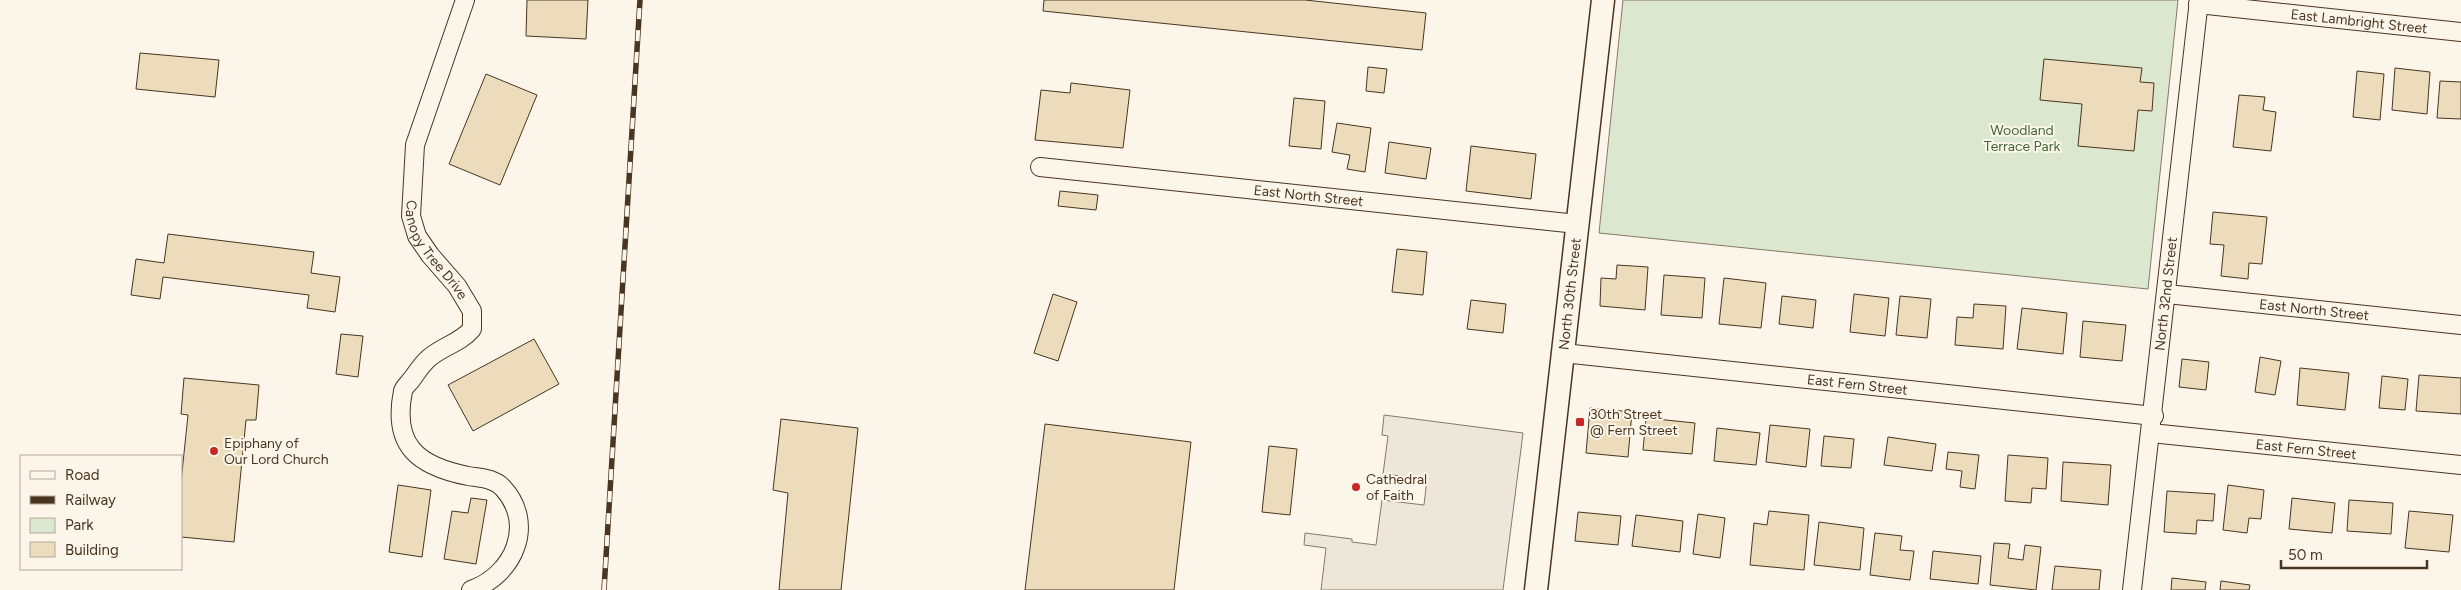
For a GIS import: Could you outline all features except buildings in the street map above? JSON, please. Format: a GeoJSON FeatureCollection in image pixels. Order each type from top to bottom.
{"type":"FeatureCollection","features":[{"type":"Feature","properties":{"kind":"street","name":"Canopy Tree Drive"},"geometry":{"type":"LineString","coordinates":[[465,0],[415,145],[411,216],[417,236],[430,255],[457,286],[472,311],[472,329],[463,339],[428,358],[404,389],[402,417],[405,442],[416,456],[448,472],[491,480],[503,487],[520,515],[517,544],[510,559],[497,576],[471,590]]}},
{"type":"Feature","properties":{"kind":"street","name":"North 30th Street"},"geometry":{"type":"LineString","coordinates":[[1536,590],[1603,0]]}},
{"type":"Feature","properties":{"kind":"street","name":"East Lambright Street"},"geometry":{"type":"LineString","coordinates":[[2199,2],[2461,32]]}},
{"type":"Feature","properties":{"kind":"street","name":"North 32nd Street"},"geometry":{"type":"LineString","coordinates":[[2132,590],[2153,424],[2199,2]]}},
{"type":"Feature","properties":{"kind":"street","name":"East North Street"},"geometry":{"type":"LineString","coordinates":[[1040,167],[1577,224]]}},
{"type":"Feature","properties":{"kind":"street","name":"East North Street"},"geometry":{"type":"LineString","coordinates":[[2167,294],[2461,325]]}},
{"type":"Feature","properties":{"kind":"street","name":"East Fern Street"},"geometry":{"type":"LineString","coordinates":[[1562,354],[2153,424],[2461,465]]}},
{"type":"Feature","properties":{"kind":"green space","name":"Woodland Terrace Park"},"geometry":{"type":"Polygon","coordinates":[[[1623,0],[2178,0],[2148,289],[1599,233],[1623,0]]]}},
{"type":"Feature","properties":{"kind":"shaded area"},"geometry":{"type":"Polygon","coordinates":[[[1384,415],[1523,433],[1503,590],[1321,590],[1326,548],[1304,545],[1305,533],[1352,539],[1352,542],[1376,545],[1382,500],[1424,505],[1427,479],[1383,474],[1388,436],[1382,435],[1384,415]]]}},
{"type":"Feature","properties":{"kind":"railway"},"geometry":{"type":"LineString","coordinates":[[604,590],[640,0]]}},
{"type":"Feature","properties":{"kind":"place","name":"30th Street @ Fern Street"},"geometry":{"type":"Point","coordinates":[1580,422]}},
{"type":"Feature","properties":{"kind":"place","name":"Epiphany of Our Lord Church"},"geometry":{"type":"Point","coordinates":[214,451]}},
{"type":"Feature","properties":{"kind":"place","name":"Cathedral of Faith"},"geometry":{"type":"Point","coordinates":[1356,487]}}]}
